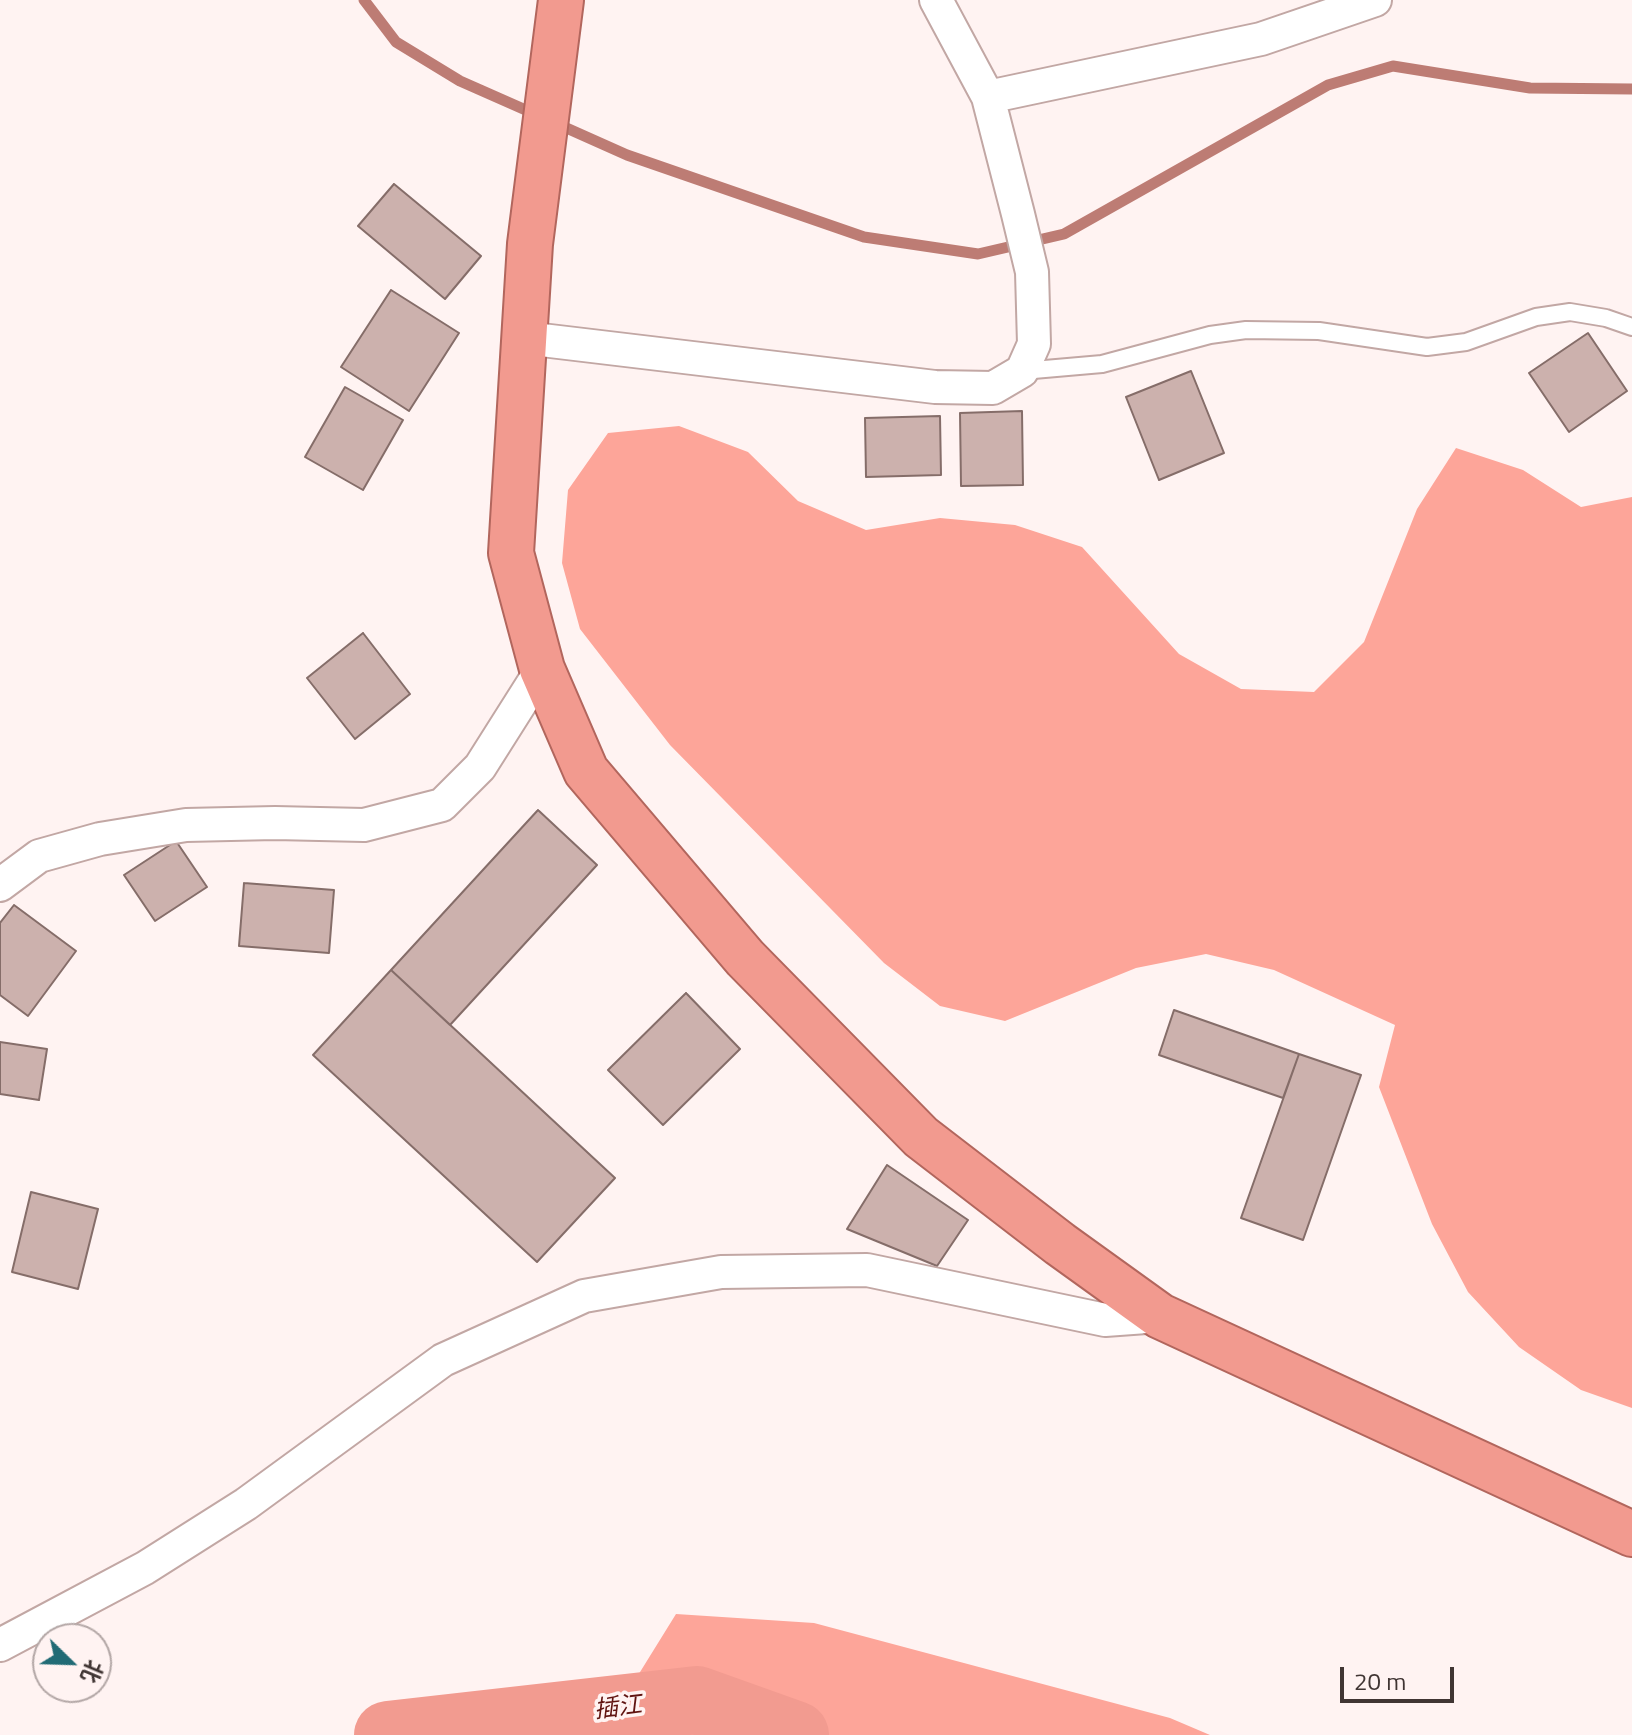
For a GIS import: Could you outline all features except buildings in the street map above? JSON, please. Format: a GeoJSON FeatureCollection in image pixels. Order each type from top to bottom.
{"type":"FeatureCollection","features":[{"type":"Feature","properties":{"kind":"highway"},"geometry":{"type":"LineString","coordinates":[[561,0],[535,214],[511,553],[542,669],[586,771],[745,958],[921,1137],[1060,1244],[1160,1316],[1632,1534]]}},
{"type":"Feature","properties":{"kind":"street"},"geometry":{"type":"LineString","coordinates":[[525,338],[935,387],[993,388],[1022,371],[1034,344],[1032,272],[988,97],[936,0]]}},
{"type":"Feature","properties":{"kind":"street"},"geometry":{"type":"LineString","coordinates":[[988,97],[1261,39],[1375,0]]}},
{"type":"Feature","properties":{"kind":"street"},"geometry":{"type":"LineString","coordinates":[[0,885],[39,856],[100,839],[186,825],[364,825],[442,805],[480,767],[542,669]]}},
{"type":"Feature","properties":{"kind":"street"},"geometry":{"type":"LineString","coordinates":[[0,1645],[145,1568],[233,1512],[443,1360],[584,1296],[721,1272],[867,1270],[1105,1320],[1160,1316]]}},
{"type":"Feature","properties":{"kind":"lane"},"geometry":{"type":"LineString","coordinates":[[1022,371],[1102,364],[1210,335],[1246,330],[1319,331],[1427,347],[1466,342],[1536,317],[1570,312],[1606,318],[1632,327]]}},
{"type":"Feature","properties":{"kind":"shaded area"},"geometry":{"type":"Polygon","coordinates":[[[679,426],[748,452],[798,501],[866,530],[940,518],[1015,525],[1082,547],[1179,654],[1241,689],[1314,692],[1364,642],[1417,509],[1456,448],[1523,470],[1581,507],[1632,497],[1632,1408],[1581,1390],[1519,1347],[1468,1292],[1432,1224],[1379,1087],[1395,1025],[1274,970],[1206,954],[1136,968],[1005,1021],[940,1006],[884,963],[670,745],[580,629],[562,563],[568,490],[608,433],[679,426]]]}},
{"type":"Feature","properties":{"kind":"shaded area"},"geometry":{"type":"Polygon","coordinates":[[[676,1614],[814,1623],[1170,1718],[1210,1735],[601,1735],[676,1614]]]}},
{"type":"Feature","properties":{"kind":"waterway"},"geometry":{"type":"LineString","coordinates":[[364,0],[396,42],[460,81],[537,115]]}},
{"type":"Feature","properties":{"kind":"waterway"},"geometry":{"type":"LineString","coordinates":[[553,122],[627,155],[864,237],[978,254],[1064,234],[1328,85],[1393,66],[1530,88],[1632,89]]}},
{"type":"Feature","properties":{"kind":"waterway","name":"插江"},"geometry":{"type":"LineString","coordinates":[[388,1735],[697,1700],[795,1735]]}}]}
